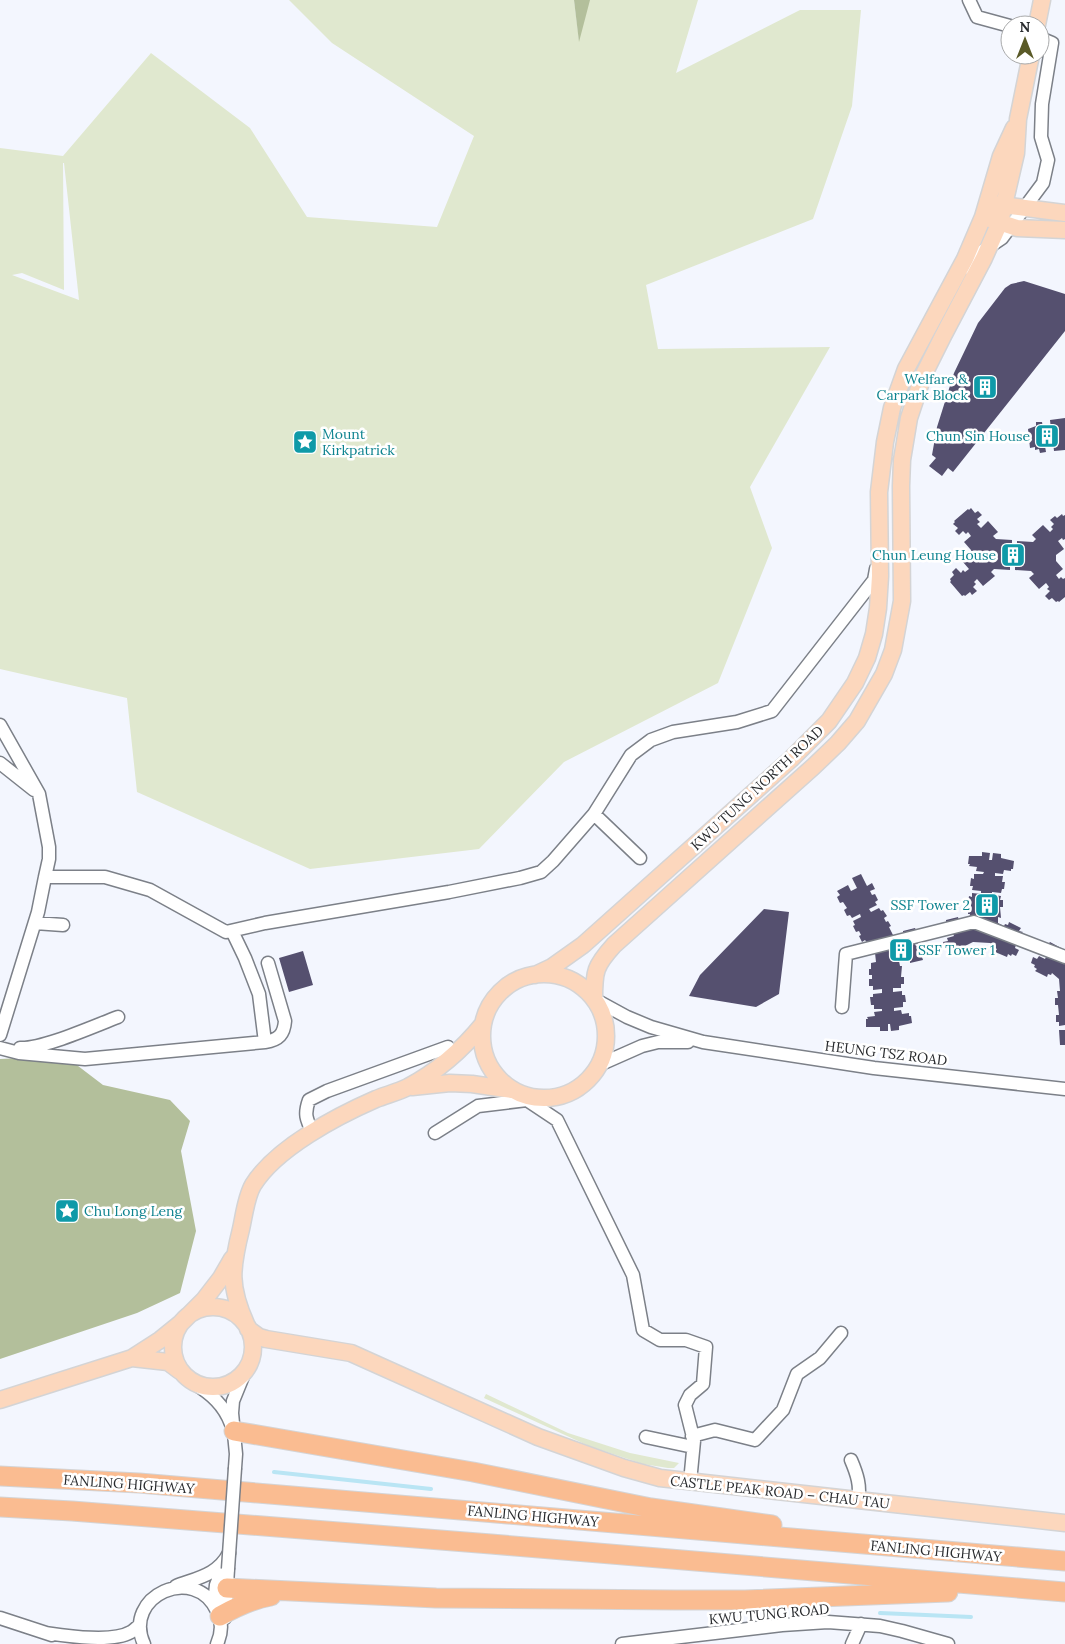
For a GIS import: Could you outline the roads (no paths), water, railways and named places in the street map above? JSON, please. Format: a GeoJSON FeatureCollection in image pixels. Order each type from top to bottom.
{"type":"FeatureCollection","features":[{"type":"Feature","properties":{"kind":"highway"},"geometry":{"type":"LineString","coordinates":[[234,1431],[473,1472],[651,1508],[987,1555]]}},
{"type":"Feature","properties":{"kind":"highway","name":"FANLING HIGHWAY"},"geometry":{"type":"LineString","coordinates":[[0,1476],[149,1484],[1065,1561]]}},
{"type":"Feature","properties":{"kind":"highway"},"geometry":{"type":"LineString","coordinates":[[0,1507],[72,1511],[1065,1592]]}},
{"type":"Feature","properties":{"kind":"highway"},"geometry":{"type":"LineString","coordinates":[[227,1588],[436,1598],[745,1600],[1027,1589]]}},
{"type":"Feature","properties":{"kind":"highway"},"geometry":{"type":"LineString","coordinates":[[217,1610],[238,1606],[258,1598],[325,1593]]}},
{"type":"Feature","properties":{"kind":"main road"},"geometry":{"type":"LineString","coordinates":[[1039,15],[1042,0]]}},
{"type":"Feature","properties":{"kind":"main road","name":"KWU TUNG NORTH ROAD"},"geometry":{"type":"LineString","coordinates":[[594,999],[594,975],[600,960],[614,945],[813,767],[838,742],[857,721],[884,674],[893,650],[902,601],[901,486],[902,460],[909,418],[927,368],[984,258],[1000,222],[1016,153],[1018,119],[1029,65]]}},
{"type":"Feature","properties":{"kind":"main road","name":"KWU TUNG NORTH ROAD"},"geometry":{"type":"LineString","coordinates":[[513,1090],[500,1080],[490,1067],[484,1053],[483,1024],[488,1010],[496,997],[507,986],[520,979],[535,975],[568,957],[583,945],[791,759],[828,721],[855,683],[867,658],[874,634],[878,608],[880,576],[879,492],[885,442],[892,408],[906,369],[965,259],[985,210],[1000,156],[1018,119]]}},
{"type":"Feature","properties":{"kind":"main road"},"geometry":{"type":"LineString","coordinates":[[985,210],[1065,213]]}},
{"type":"Feature","properties":{"kind":"main road"},"geometry":{"type":"LineString","coordinates":[[985,210],[1000,222],[1017,228],[1065,230]]}},
{"type":"Feature","properties":{"kind":"main road","name":"KWU TUNG NORTH ROAD"},"geometry":{"type":"LineString","coordinates":[[407,1088],[472,1084],[513,1090],[529,1096],[545,1098],[567,1094],[582,1086],[599,1065],[605,1049],[606,1033],[602,1015],[594,999],[582,987],[567,979],[551,975],[535,975]]}},
{"type":"Feature","properties":{"kind":"main road","name":"KWU TUNG NORTH ROAD"},"geometry":{"type":"LineString","coordinates":[[247,1368],[253,1350],[252,1336],[236,1302],[232,1272],[252,1187],[266,1168],[277,1158],[313,1133],[350,1111],[407,1088],[454,1056],[483,1024]]}},
{"type":"Feature","properties":{"kind":"main road","name":"KWU TUNG NORTH ROAD"},"geometry":{"type":"LineString","coordinates":[[178,1326],[204,1300],[234,1257]]}},
{"type":"Feature","properties":{"kind":"main road"},"geometry":{"type":"LineString","coordinates":[[0,1400],[132,1358],[199,1309],[212,1307],[225,1309],[237,1315],[259,1337],[296,1344]]}},
{"type":"Feature","properties":{"kind":"main road"},"geometry":{"type":"LineString","coordinates":[[178,1326],[173,1338],[172,1352],[176,1365],[184,1376],[195,1384],[208,1388],[221,1387],[234,1382],[258,1352],[265,1348],[279,1344],[296,1344]]}},
{"type":"Feature","properties":{"kind":"main road","name":"CASTLE PEAK ROAD – CHAU TAU"},"geometry":{"type":"LineString","coordinates":[[296,1344],[351,1353],[546,1440],[624,1468],[660,1478],[1065,1523]]}},
{"type":"Feature","properties":{"kind":"main road"},"geometry":{"type":"LineString","coordinates":[[132,1358],[168,1362],[180,1371]]}},
{"type":"Feature","properties":{"kind":"street"},"geometry":{"type":"LineString","coordinates":[[969,0],[977,17],[1000,23]]}},
{"type":"Feature","properties":{"kind":"street"},"geometry":{"type":"LineString","coordinates":[[1050,42],[1052,43],[1050,55]]}},
{"type":"Feature","properties":{"kind":"street"},"geometry":{"type":"LineString","coordinates":[[45,877],[105,877],[150,890],[226,932],[265,923],[450,892],[520,878],[541,872],[553,861],[594,814],[631,755],[651,740],[673,732],[737,722],[772,711],[874,580],[876,574],[874,486],[883,431],[898,379],[920,327],[971,259],[1002,238],[1043,183],[1048,160],[1041,137],[1042,104],[1048,65]]}},
{"type":"Feature","properties":{"kind":"street"},"geometry":{"type":"LineString","coordinates":[[0,725],[40,794],[49,847],[49,860],[35,923],[0,1035]]}},
{"type":"Feature","properties":{"kind":"street"},"geometry":{"type":"LineString","coordinates":[[0,763],[40,794]]}},
{"type":"Feature","properties":{"kind":"street"},"geometry":{"type":"LineString","coordinates":[[594,814],[640,858]]}},
{"type":"Feature","properties":{"kind":"street"},"geometry":{"type":"LineString","coordinates":[[842,1007],[846,954],[974,922],[1065,957]]}},
{"type":"Feature","properties":{"kind":"street"},"geometry":{"type":"LineString","coordinates":[[35,923],[63,925]]}},
{"type":"Feature","properties":{"kind":"street"},"geometry":{"type":"LineString","coordinates":[[232,931],[259,994],[265,1042]]}},
{"type":"Feature","properties":{"kind":"street"},"geometry":{"type":"LineString","coordinates":[[0,1048],[19,1053],[85,1059],[265,1042],[280,1037],[284,1030],[285,1021],[274,969]]}},
{"type":"Feature","properties":{"kind":"street","name":"HEUNG TSZ ROAD"},"geometry":{"type":"LineString","coordinates":[[594,999],[627,1017],[651,1027],[704,1042],[874,1068],[1065,1089]]}},
{"type":"Feature","properties":{"kind":"street"},"geometry":{"type":"LineString","coordinates":[[0,1048],[28,1048],[118,1017]]}},
{"type":"Feature","properties":{"kind":"street","name":"HEUNG TSZ ROAD"},"geometry":{"type":"LineString","coordinates":[[599,1065],[627,1052],[658,1042],[704,1042]]}},
{"type":"Feature","properties":{"kind":"street"},"geometry":{"type":"LineString","coordinates":[[313,1133],[305,1112],[310,1100],[327,1091],[448,1047]]}},
{"type":"Feature","properties":{"kind":"street"},"geometry":{"type":"LineString","coordinates":[[435,1133],[478,1106],[527,1100],[557,1120],[633,1275],[643,1330],[660,1340],[686,1340],[706,1347],[703,1384],[690,1395],[685,1405],[693,1441],[690,1482]]}},
{"type":"Feature","properties":{"kind":"street"},"geometry":{"type":"LineString","coordinates":[[646,1437],[693,1441],[715,1430],[755,1440],[784,1410],[796,1374],[820,1358],[841,1333]]}},
{"type":"Feature","properties":{"kind":"street"},"geometry":{"type":"LineString","coordinates":[[224,1644],[236,1454],[232,1413],[234,1401],[247,1368]]}},
{"type":"Feature","properties":{"kind":"street"},"geometry":{"type":"LineString","coordinates":[[195,1384],[212,1395],[227,1413],[234,1431]]}},
{"type":"Feature","properties":{"kind":"street"},"geometry":{"type":"LineString","coordinates":[[851,1460],[858,1476],[860,1494],[858,1501]]}},
{"type":"Feature","properties":{"kind":"street"},"geometry":{"type":"LineString","coordinates":[[144,1644],[141,1638],[140,1625],[142,1613],[148,1602],[157,1594],[213,1572],[222,1565],[229,1553]]}},
{"type":"Feature","properties":{"kind":"street"},"geometry":{"type":"LineString","coordinates":[[217,1644],[221,1629],[217,1610],[216,1585],[229,1553]]}},
{"type":"Feature","properties":{"kind":"street"},"geometry":{"type":"LineString","coordinates":[[169,1589],[181,1587],[193,1589],[205,1595],[217,1610]]}},
{"type":"Feature","properties":{"kind":"street"},"geometry":{"type":"LineString","coordinates":[[0,1618],[86,1644]]}},
{"type":"Feature","properties":{"kind":"street","name":"KWU TUNG ROAD"},"geometry":{"type":"LineString","coordinates":[[622,1644],[659,1642],[782,1625],[828,1622],[860,1624],[902,1631],[948,1644]]}},
{"type":"Feature","properties":{"kind":"street"},"geometry":{"type":"LineString","coordinates":[[852,1644],[860,1624]]}},
{"type":"Feature","properties":{"kind":"street"},"geometry":{"type":"LineString","coordinates":[[46,1633],[82,1637],[117,1637],[130,1633],[140,1625]]}},
{"type":"Feature","properties":{"kind":"waterway"},"geometry":{"type":"LineString","coordinates":[[274,1472],[431,1489]]}},
{"type":"Feature","properties":{"kind":"waterway"},"geometry":{"type":"LineString","coordinates":[[880,1613],[971,1617]]}},
{"type":"Feature","properties":{"kind":"place","name":"Welfare & Carpark Block"},"geometry":{"type":"Point","coordinates":[985,387]}},
{"type":"Feature","properties":{"kind":"place","name":"Chun Sin House"},"geometry":{"type":"Point","coordinates":[1047,436]}},
{"type":"Feature","properties":{"kind":"place","name":"Mount Kirkpatrick"},"geometry":{"type":"Point","coordinates":[305,442]}},
{"type":"Feature","properties":{"kind":"place","name":"Chun Leung House"},"geometry":{"type":"Point","coordinates":[1013,555]}},
{"type":"Feature","properties":{"kind":"place","name":"SSF Tower 2"},"geometry":{"type":"Point","coordinates":[987,905]}},
{"type":"Feature","properties":{"kind":"place","name":"SSF Tower 1"},"geometry":{"type":"Point","coordinates":[901,950]}},
{"type":"Feature","properties":{"kind":"place","name":"Chu Long Leng"},"geometry":{"type":"Point","coordinates":[67,1211]}}]}
